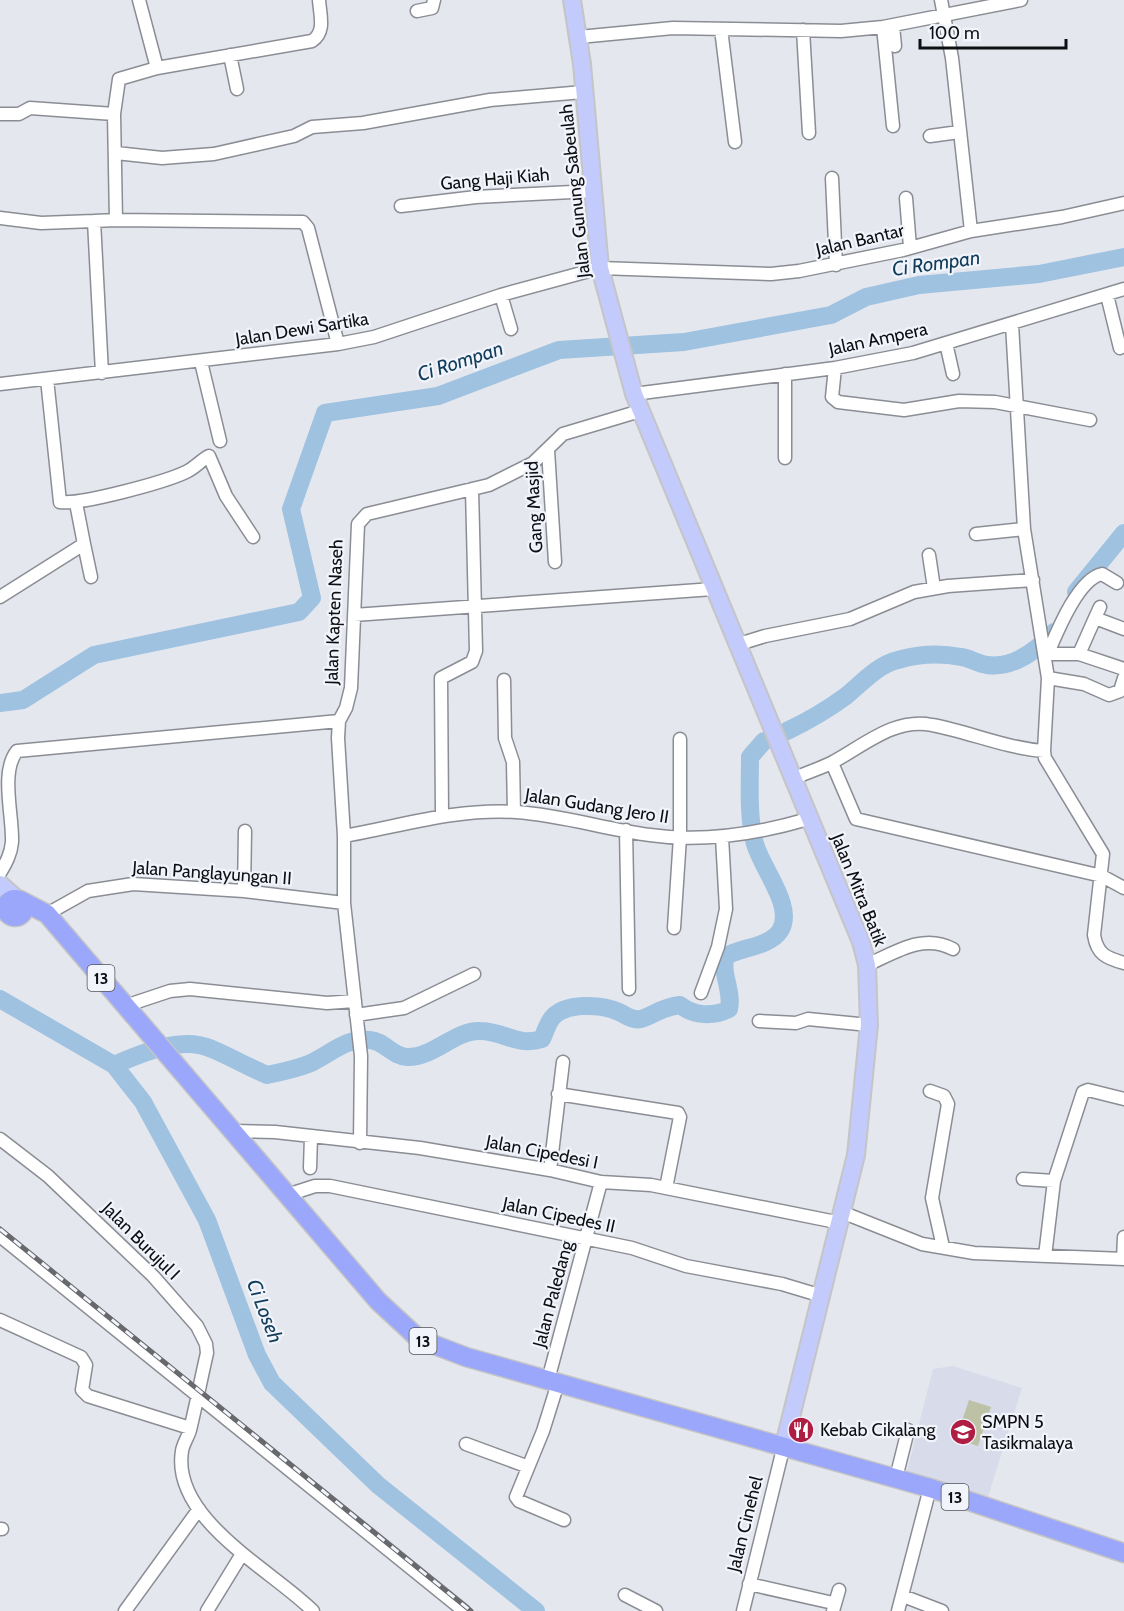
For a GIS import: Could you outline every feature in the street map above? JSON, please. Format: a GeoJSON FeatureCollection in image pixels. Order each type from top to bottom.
{"type":"FeatureCollection","features":[{"type":"Feature","properties":{"kind":"highway"},"geometry":{"type":"LineString","coordinates":[[0,928],[11,906],[47,914]]}},
{"type":"Feature","properties":{"kind":"highway","name":"13"},"geometry":{"type":"LineString","coordinates":[[47,914],[389,1313],[419,1339],[466,1357],[930,1488],[1124,1553]]}},
{"type":"Feature","properties":{"kind":"main road","name":"Jalan Gunung Sabeulah"},"geometry":{"type":"LineString","coordinates":[[572,0],[579,37],[600,268],[639,411]]}},
{"type":"Feature","properties":{"kind":"main road","name":"Jalan Mitra Batik"},"geometry":{"type":"LineString","coordinates":[[639,411],[861,942],[867,965],[869,1025],[856,1155],[784,1445]]}},
{"type":"Feature","properties":{"kind":"main road"},"geometry":{"type":"LineString","coordinates":[[0,884],[11,906]]}},
{"type":"Feature","properties":{"kind":"street"},"geometry":{"type":"LineString","coordinates":[[139,0],[157,68]]}},
{"type":"Feature","properties":{"kind":"street"},"geometry":{"type":"LineString","coordinates":[[116,220],[114,114],[119,79],[157,68],[316,38],[321,30],[319,0]]}},
{"type":"Feature","properties":{"kind":"street"},"geometry":{"type":"LineString","coordinates":[[417,11],[432,8],[434,0]]}},
{"type":"Feature","properties":{"kind":"street"},"geometry":{"type":"LineString","coordinates":[[941,0],[942,14],[950,42],[971,231]]}},
{"type":"Feature","properties":{"kind":"street"},"geometry":{"type":"LineString","coordinates":[[579,37],[674,28],[841,31],[888,27],[942,14],[1021,0]]}},
{"type":"Feature","properties":{"kind":"street"},"geometry":{"type":"LineString","coordinates":[[888,27],[895,46]]}},
{"type":"Feature","properties":{"kind":"street"},"geometry":{"type":"LineString","coordinates":[[888,27],[893,126]]}},
{"type":"Feature","properties":{"kind":"street"},"geometry":{"type":"LineString","coordinates":[[721,28],[735,142]]}},
{"type":"Feature","properties":{"kind":"street"},"geometry":{"type":"LineString","coordinates":[[803,30],[809,134]]}},
{"type":"Feature","properties":{"kind":"street"},"geometry":{"type":"LineString","coordinates":[[230,55],[237,89]]}},
{"type":"Feature","properties":{"kind":"street"},"geometry":{"type":"LineString","coordinates":[[116,153],[162,158],[214,154],[294,136],[310,128],[363,123],[490,100],[583,92]]}},
{"type":"Feature","properties":{"kind":"street"},"geometry":{"type":"LineString","coordinates":[[0,114],[19,114],[30,108],[114,114]]}},
{"type":"Feature","properties":{"kind":"street"},"geometry":{"type":"LineString","coordinates":[[930,136],[959,132]]}},
{"type":"Feature","properties":{"kind":"street"},"geometry":{"type":"LineString","coordinates":[[832,178],[836,265]]}},
{"type":"Feature","properties":{"kind":"street","name":"Gang Haji Kiah"},"geometry":{"type":"LineString","coordinates":[[401,206],[476,197],[592,191]]}},
{"type":"Feature","properties":{"kind":"street"},"geometry":{"type":"LineString","coordinates":[[906,198],[910,247]]}},
{"type":"Feature","properties":{"kind":"street","name":"Jalan Bantar"},"geometry":{"type":"LineString","coordinates":[[600,268],[771,274],[836,265],[971,231],[1062,217],[1124,203]]}},
{"type":"Feature","properties":{"kind":"street"},"geometry":{"type":"LineString","coordinates":[[0,218],[41,223],[116,220],[303,222],[308,228],[338,344]]}},
{"type":"Feature","properties":{"kind":"street"},"geometry":{"type":"LineString","coordinates":[[94,221],[102,373]]}},
{"type":"Feature","properties":{"kind":"street","name":"Jalan Dewi Sartika"},"geometry":{"type":"LineString","coordinates":[[0,384],[338,344],[374,337],[501,295],[600,268]]}},
{"type":"Feature","properties":{"kind":"street","name":"Jalan Ampera"},"geometry":{"type":"LineString","coordinates":[[634,394],[835,368],[913,352],[1124,289]]}},
{"type":"Feature","properties":{"kind":"street"},"geometry":{"type":"LineString","coordinates":[[501,295],[512,328]]}},
{"type":"Feature","properties":{"kind":"street"},"geometry":{"type":"LineString","coordinates":[[1107,295],[1120,348]]}},
{"type":"Feature","properties":{"kind":"street"},"geometry":{"type":"LineString","coordinates":[[1012,324],[1024,530],[1048,678],[1045,758],[1101,849],[1104,859],[1094,935],[1096,945],[1106,958],[1124,963]]}},
{"type":"Feature","properties":{"kind":"street"},"geometry":{"type":"LineString","coordinates":[[946,343],[952,374]]}},
{"type":"Feature","properties":{"kind":"street"},"geometry":{"type":"LineString","coordinates":[[201,362],[220,441]]}},
{"type":"Feature","properties":{"kind":"street"},"geometry":{"type":"LineString","coordinates":[[835,368],[832,397],[838,402],[904,410],[973,401],[1018,406],[1090,420]]}},
{"type":"Feature","properties":{"kind":"street"},"geometry":{"type":"LineString","coordinates":[[785,375],[785,458]]}},
{"type":"Feature","properties":{"kind":"street"},"geometry":{"type":"LineString","coordinates":[[47,379],[60,501],[76,503],[181,474],[209,456],[226,496],[253,537]]}},
{"type":"Feature","properties":{"kind":"street","name":"Jalan Kapten Naseh"},"geometry":{"type":"LineString","coordinates":[[360,1143],[361,1056],[344,903],[344,836],[339,721],[346,708],[351,688],[356,530],[362,518],[367,514],[494,483],[527,467],[563,434],[639,411]]}},
{"type":"Feature","properties":{"kind":"street","name":"Gang Masjid"},"geometry":{"type":"LineString","coordinates":[[548,450],[555,562]]}},
{"type":"Feature","properties":{"kind":"street"},"geometry":{"type":"LineString","coordinates":[[442,815],[441,678],[472,662],[475,657],[472,489]]}},
{"type":"Feature","properties":{"kind":"street"},"geometry":{"type":"LineString","coordinates":[[76,503],[91,577]]}},
{"type":"Feature","properties":{"kind":"street"},"geometry":{"type":"LineString","coordinates":[[976,534],[1024,530]]}},
{"type":"Feature","properties":{"kind":"street"},"geometry":{"type":"LineString","coordinates":[[0,597],[84,544]]}},
{"type":"Feature","properties":{"kind":"street"},"geometry":{"type":"LineString","coordinates":[[929,555],[934,588]]}},
{"type":"Feature","properties":{"kind":"street"},"geometry":{"type":"LineString","coordinates":[[1043,647],[1075,598],[1095,576],[1102,574],[1117,583]]}},
{"type":"Feature","properties":{"kind":"street"},"geometry":{"type":"LineString","coordinates":[[736,645],[765,636],[850,619],[914,592],[934,588],[1033,579]]}},
{"type":"Feature","properties":{"kind":"street"},"geometry":{"type":"LineString","coordinates":[[354,615],[713,589]]}},
{"type":"Feature","properties":{"kind":"street"},"geometry":{"type":"LineString","coordinates":[[1079,654],[1097,612],[1124,629]]}},
{"type":"Feature","properties":{"kind":"street"},"geometry":{"type":"LineString","coordinates":[[1043,647],[1079,654],[1124,669]]}},
{"type":"Feature","properties":{"kind":"street"},"geometry":{"type":"LineString","coordinates":[[1048,678],[1084,684],[1108,695],[1120,691],[1124,678]]}},
{"type":"Feature","properties":{"kind":"street"},"geometry":{"type":"LineString","coordinates":[[504,680],[505,738],[513,762],[514,812]]}},
{"type":"Feature","properties":{"kind":"street"},"geometry":{"type":"LineString","coordinates":[[0,873],[8,858],[12,841],[3,773],[12,756],[21,750],[339,721]]}},
{"type":"Feature","properties":{"kind":"street"},"geometry":{"type":"LineString","coordinates":[[793,779],[832,763],[875,736],[915,724],[931,724],[1022,750],[1044,751]]}},
{"type":"Feature","properties":{"kind":"street"},"geometry":{"type":"LineString","coordinates":[[674,928],[680,837],[680,739]]}},
{"type":"Feature","properties":{"kind":"street"},"geometry":{"type":"LineString","coordinates":[[832,763],[856,819],[1102,876],[1124,888]]}},
{"type":"Feature","properties":{"kind":"street","name":"Jalan Gudang Jero II"},"geometry":{"type":"LineString","coordinates":[[344,836],[384,830],[442,815],[514,812],[554,816],[653,836],[680,837],[722,837],[761,833],[808,819]]}},
{"type":"Feature","properties":{"kind":"street"},"geometry":{"type":"LineString","coordinates":[[626,830],[629,989]]}},
{"type":"Feature","properties":{"kind":"street"},"geometry":{"type":"LineString","coordinates":[[243,891],[245,831]]}},
{"type":"Feature","properties":{"kind":"street"},"geometry":{"type":"LineString","coordinates":[[702,993],[718,947],[726,909],[722,837]]}},
{"type":"Feature","properties":{"kind":"street","name":"Jalan Panglayungan II"},"geometry":{"type":"LineString","coordinates":[[47,914],[88,891],[113,886],[155,885],[243,891],[344,903]]}},
{"type":"Feature","properties":{"kind":"street"},"geometry":{"type":"LineString","coordinates":[[867,965],[921,942],[937,942],[953,949]]}},
{"type":"Feature","properties":{"kind":"street"},"geometry":{"type":"LineString","coordinates":[[356,1015],[404,1008],[474,974]]}},
{"type":"Feature","properties":{"kind":"street"},"geometry":{"type":"LineString","coordinates":[[125,1006],[170,991],[190,989],[327,1003],[355,1001]]}},
{"type":"Feature","properties":{"kind":"street"},"geometry":{"type":"LineString","coordinates":[[759,1021],[796,1023],[808,1019],[869,1025]]}},
{"type":"Feature","properties":{"kind":"street"},"geometry":{"type":"LineString","coordinates":[[550,1170],[563,1062]]}},
{"type":"Feature","properties":{"kind":"street"},"geometry":{"type":"LineString","coordinates":[[930,1090],[946,1098],[948,1104],[932,1198],[943,1247]]}},
{"type":"Feature","properties":{"kind":"street"},"geometry":{"type":"LineString","coordinates":[[1045,1256],[1054,1181],[1084,1091],[1124,1100]]}},
{"type":"Feature","properties":{"kind":"street"},"geometry":{"type":"LineString","coordinates":[[558,1094],[678,1113],[680,1117],[666,1188]]}},
{"type":"Feature","properties":{"kind":"street","name":"Jalan Cipedesi I"},"geometry":{"type":"LineString","coordinates":[[234,1131],[420,1148],[550,1170],[601,1182],[666,1188],[842,1218],[922,1244],[974,1253],[1123,1259]]}},
{"type":"Feature","properties":{"kind":"street"},"geometry":{"type":"LineString","coordinates":[[310,1168],[311,1137]]}},
{"type":"Feature","properties":{"kind":"street","name":"Jalan Burujul I"},"geometry":{"type":"LineString","coordinates":[[0,1139],[11,1145],[72,1199],[153,1276],[197,1326],[207,1353],[190,1428],[182,1451],[182,1473],[191,1500],[242,1554],[313,1611]]}},
{"type":"Feature","properties":{"kind":"street"},"geometry":{"type":"LineString","coordinates":[[1023,1179],[1054,1181]]}},
{"type":"Feature","properties":{"kind":"street","name":"Jalan Paledang"},"geometry":{"type":"LineString","coordinates":[[564,1520],[517,1499],[526,1466],[543,1431],[601,1182]]}},
{"type":"Feature","properties":{"kind":"street","name":"Jalan Cipedes II"},"geometry":{"type":"LineString","coordinates":[[287,1195],[315,1186],[330,1186],[632,1248],[686,1266],[782,1284],[822,1296]]}},
{"type":"Feature","properties":{"kind":"street"},"geometry":{"type":"LineString","coordinates":[[0,1236],[464,1611]]}},
{"type":"Feature","properties":{"kind":"street"},"geometry":{"type":"LineString","coordinates":[[1123,1259],[1124,1237]]}},
{"type":"Feature","properties":{"kind":"street"},"geometry":{"type":"LineString","coordinates":[[0,1320],[81,1357],[86,1365],[82,1390],[88,1396],[190,1428]]}},
{"type":"Feature","properties":{"kind":"street"},"geometry":{"type":"LineString","coordinates":[[896,1478],[908,1430]]}},
{"type":"Feature","properties":{"kind":"street"},"geometry":{"type":"LineString","coordinates":[[466,1444],[526,1466]]}},
{"type":"Feature","properties":{"kind":"street","name":"Jalan Cinehel"},"geometry":{"type":"LineString","coordinates":[[742,1611],[784,1445]]}},
{"type":"Feature","properties":{"kind":"street"},"geometry":{"type":"LineString","coordinates":[[898,1611],[930,1488]]}},
{"type":"Feature","properties":{"kind":"street"},"geometry":{"type":"LineString","coordinates":[[125,1611],[199,1509]]}},
{"type":"Feature","properties":{"kind":"street"},"geometry":{"type":"LineString","coordinates":[[207,1611],[242,1554]]}},
{"type":"Feature","properties":{"kind":"street"},"geometry":{"type":"LineString","coordinates":[[749,1584],[833,1607],[839,1590]]}},
{"type":"Feature","properties":{"kind":"street"},"geometry":{"type":"LineString","coordinates":[[625,1595],[656,1611]]}},
{"type":"Feature","properties":{"kind":"street"},"geometry":{"type":"LineString","coordinates":[[903,1596],[942,1611]]}},
{"type":"Feature","properties":{"kind":"shaded area","name":"SMPN 5 Tasikmalaya"},"geometry":{"type":"Polygon","coordinates":[[[953,1366],[1022,1388],[987,1500],[906,1475],[933,1369],[953,1366]]]}},
{"type":"Feature","properties":{"kind":"green space"},"geometry":{"type":"Polygon","coordinates":[[[969,1400],[991,1407],[978,1446],[956,1439],[969,1400]]]}},
{"type":"Feature","properties":{"kind":"waterway","name":"Ci Rompan"},"geometry":{"type":"LineString","coordinates":[[0,703],[23,700],[94,655],[299,612],[312,598],[291,509],[325,413],[438,396],[559,350],[684,342],[831,315],[866,297],[919,285],[1039,274],[1124,257]]}},
{"type":"Feature","properties":{"kind":"waterway"},"geometry":{"type":"LineString","coordinates":[[1076,592],[1124,533]]}},
{"type":"Feature","properties":{"kind":"waterway"},"geometry":{"type":"LineString","coordinates":[[787,731],[832,706],[890,662],[914,656],[937,655],[964,658],[987,665],[1006,664],[1024,657],[1054,632]]}},
{"type":"Feature","properties":{"kind":"waterway"},"geometry":{"type":"LineString","coordinates":[[114,1065],[162,1047],[188,1044],[212,1049],[267,1075],[306,1065],[354,1041],[375,1041],[407,1057],[426,1053],[471,1032],[496,1033],[518,1040],[533,1041],[542,1039],[552,1018],[558,1013],[574,1007],[603,1007],[638,1019],[668,1007],[680,1005],[685,1009],[704,1014],[729,1009],[730,1002],[724,969],[726,956],[769,940],[780,931],[784,921],[780,898],[757,850],[751,820],[750,757],[764,741]]}},
{"type":"Feature","properties":{"kind":"waterway","name":"Ci Loseh"},"geometry":{"type":"LineString","coordinates":[[0,999],[114,1065],[143,1102],[207,1220],[257,1355],[272,1383],[378,1485],[536,1611]]}},
{"type":"Feature","properties":{"kind":"railway"},"geometry":{"type":"LineString","coordinates":[[0,1229],[471,1611]]}},
{"type":"Feature","properties":{"kind":"place","name":"Kebab Cikalang"},"geometry":{"type":"Point","coordinates":[801,1430]}},
{"type":"Feature","properties":{"kind":"place","name":"SMPN 5 Tasikmalaya"},"geometry":{"type":"Point","coordinates":[963,1432]}}]}
